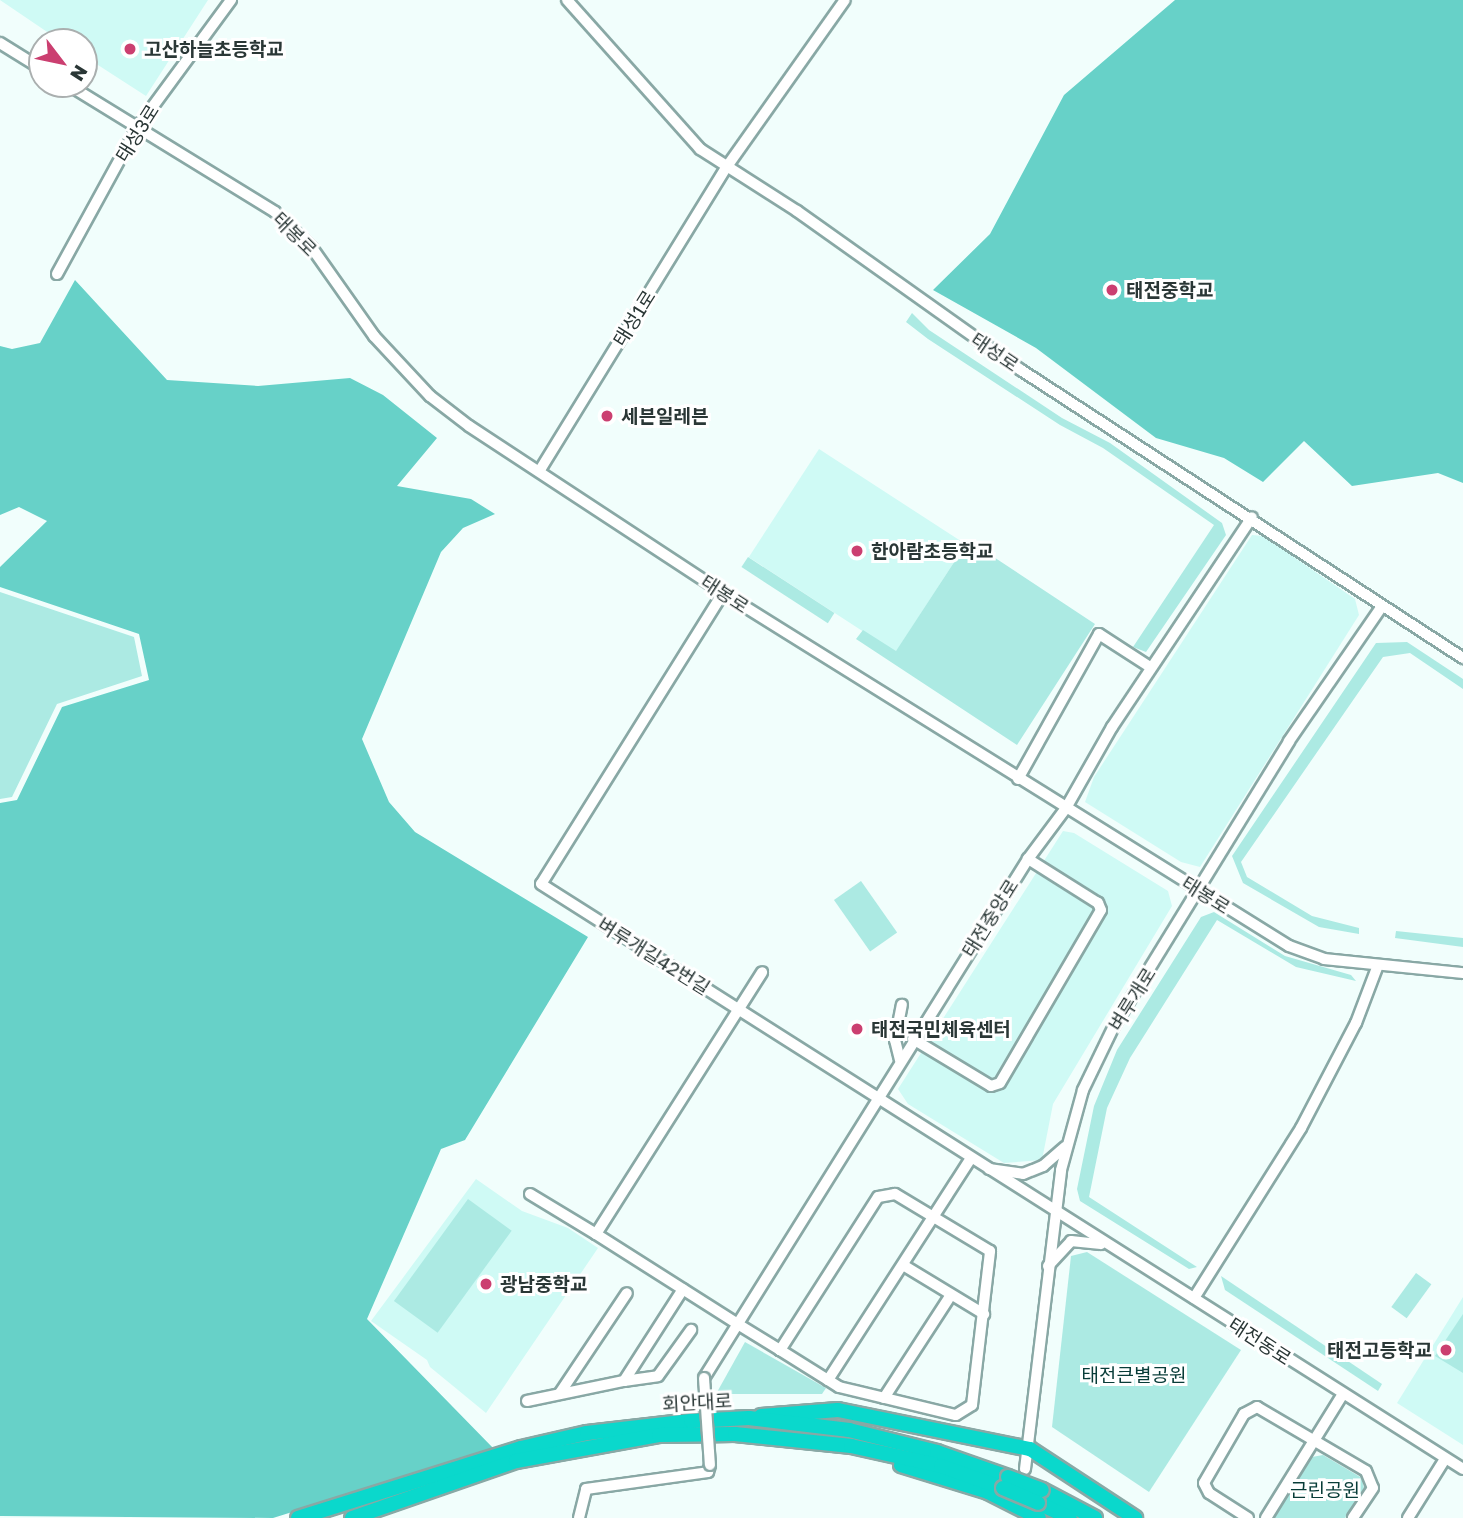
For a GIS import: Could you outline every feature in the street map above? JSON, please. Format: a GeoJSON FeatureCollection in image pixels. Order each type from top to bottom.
{"type":"FeatureCollection","features":[{"type":"Feature","properties":{"kind":"highway"},"geometry":{"type":"LineString","coordinates":[[749,1418],[779,1411],[838,1410],[1030,1449],[1135,1518]]}},
{"type":"Feature","properties":{"kind":"highway","name":"회안대로"},"geometry":{"type":"LineString","coordinates":[[298,1518],[521,1448],[587,1433],[749,1418],[849,1430],[1006,1482]]}},
{"type":"Feature","properties":{"kind":"highway"},"geometry":{"type":"LineString","coordinates":[[735,1434],[878,1458],[988,1492],[1018,1511],[1040,1504],[1095,1518]]}},
{"type":"Feature","properties":{"kind":"highway","name":"회안대로"},"geometry":{"type":"LineString","coordinates":[[352,1518],[516,1461],[659,1435],[735,1434],[863,1448],[1006,1482]]}},
{"type":"Feature","properties":{"kind":"highway"},"geometry":{"type":"LineString","coordinates":[[1006,1482],[1040,1504],[1070,1518]]}},
{"type":"Feature","properties":{"kind":"street","name":"태성3로"},"geometry":{"type":"LineString","coordinates":[[57,274],[137,128],[231,0]]}},
{"type":"Feature","properties":{"kind":"street","name":"태성로"},"geometry":{"type":"LineString","coordinates":[[566,0],[700,149],[728,165],[1032,377],[1252,517],[1463,658]]}},
{"type":"Feature","properties":{"kind":"street","name":"태성1로"},"geometry":{"type":"LineString","coordinates":[[540,470],[728,165],[845,0]]}},
{"type":"Feature","properties":{"kind":"street"},"geometry":{"type":"LineString","coordinates":[[0,43],[28,60]]}},
{"type":"Feature","properties":{"kind":"street","name":"태봉로"},"geometry":{"type":"LineString","coordinates":[[89,98],[275,212],[312,248],[373,337],[410,377],[469,426],[540,470],[723,593],[1199,892],[1302,951],[1324,959],[1463,973]]}},
{"type":"Feature","properties":{"kind":"street","name":"태전중앙로"},"geometry":{"type":"LineString","coordinates":[[579,1518],[586,1489],[708,1472],[710,1465],[704,1378],[913,1039],[1028,859],[1066,807],[1150,667],[1252,517]]}},
{"type":"Feature","properties":{"kind":"street","name":"벼루개길42번길"},"geometry":{"type":"LineString","coordinates":[[723,593],[541,884],[1056,1213]]}},
{"type":"Feature","properties":{"kind":"street","name":"벼루개로"},"geometry":{"type":"LineString","coordinates":[[1025,1469],[1030,1449],[1047,1268],[1065,1147],[1076,1108],[1102,1049],[1289,741],[1382,606]]}},
{"type":"Feature","properties":{"kind":"street"},"geometry":{"type":"LineString","coordinates":[[1018,779],[1098,634],[1150,667]]}},
{"type":"Feature","properties":{"kind":"street"},"geometry":{"type":"LineString","coordinates":[[913,1039],[991,1086],[1000,1083],[1101,911],[1098,903],[1028,859]]}},
{"type":"Feature","properties":{"kind":"street"},"geometry":{"type":"LineString","coordinates":[[1194,1298],[1301,1128],[1356,1023],[1378,965]]}},
{"type":"Feature","properties":{"kind":"street"},"geometry":{"type":"LineString","coordinates":[[596,1234],[762,972]]}},
{"type":"Feature","properties":{"kind":"street"},"geometry":{"type":"LineString","coordinates":[[900,1060],[895,1040],[902,1005]]}},
{"type":"Feature","properties":{"kind":"street"},"geometry":{"type":"LineString","coordinates":[[983,1168],[1023,1174],[1043,1166],[1065,1147]]}},
{"type":"Feature","properties":{"kind":"street"},"geometry":{"type":"LineString","coordinates":[[828,1380],[970,1160]]}},
{"type":"Feature","properties":{"kind":"street"},"geometry":{"type":"LineString","coordinates":[[530,1194],[828,1380],[848,1391],[964,1413],[972,1405],[990,1251],[895,1195],[878,1197],[780,1350]]}},
{"type":"Feature","properties":{"kind":"street","name":"태전동로"},"geometry":{"type":"LineString","coordinates":[[1056,1213],[1463,1469]]}},
{"type":"Feature","properties":{"kind":"street"},"geometry":{"type":"LineString","coordinates":[[1047,1268],[1071,1241],[1113,1247]]}},
{"type":"Feature","properties":{"kind":"street"},"geometry":{"type":"LineString","coordinates":[[903,1265],[984,1314]]}},
{"type":"Feature","properties":{"kind":"street"},"geometry":{"type":"LineString","coordinates":[[624,1381],[683,1289]]}},
{"type":"Feature","properties":{"kind":"street"},"geometry":{"type":"LineString","coordinates":[[560,1393],[627,1293]]}},
{"type":"Feature","properties":{"kind":"street"},"geometry":{"type":"LineString","coordinates":[[884,1398],[951,1295]]}},
{"type":"Feature","properties":{"kind":"street"},"geometry":{"type":"LineString","coordinates":[[527,1401],[658,1376],[691,1330]]}},
{"type":"Feature","properties":{"kind":"street"},"geometry":{"type":"LineString","coordinates":[[1266,1518],[1343,1395]]}},
{"type":"Feature","properties":{"kind":"street"},"geometry":{"type":"LineString","coordinates":[[1248,1518],[1209,1493],[1204,1483],[1244,1414],[1250,1408],[1265,1407],[1371,1477],[1373,1488],[1353,1518]]}},
{"type":"Feature","properties":{"kind":"street"},"geometry":{"type":"LineString","coordinates":[[1409,1518],[1445,1459]]}},
{"type":"Feature","properties":{"kind":"shaded area","name":"고산하늘초등학교"},"geometry":{"type":"Polygon","coordinates":[[[0,0],[208,0],[146,96],[98,65],[98,28],[41,28],[0,0]]]}},
{"type":"Feature","properties":{"kind":"shaded area"},"geometry":{"type":"Polygon","coordinates":[[[1175,0],[1463,0],[1463,483],[1438,473],[1352,486],[1304,441],[1263,482],[1224,458],[1156,438],[1036,348],[933,290],[990,234],[1064,95],[1175,0]]]}},
{"type":"Feature","properties":{"kind":"shaded area"},"geometry":{"type":"Polygon","coordinates":[[[75,280],[167,380],[258,386],[350,378],[383,395],[437,438],[397,486],[471,499],[495,514],[463,528],[441,552],[362,739],[389,802],[415,832],[588,937],[465,1140],[441,1149],[367,1319],[494,1449],[273,1518],[0,1516],[0,803],[17,800],[62,707],[149,680],[139,634],[0,587],[0,567],[47,521],[19,507],[0,515],[0,346],[12,349],[40,343],[75,280]]]}},
{"type":"Feature","properties":{"kind":"shaded area","name":"한아람초등학교"},"geometry":{"type":"Polygon","coordinates":[[[819,449],[966,544],[896,653],[749,557],[819,449]]]}},
{"type":"Feature","properties":{"kind":"shaded area"},"geometry":{"type":"Polygon","coordinates":[[[1252,535],[1263,536],[1355,599],[1359,615],[1200,867],[1181,862],[1085,802],[1094,777],[1252,535]]]}},
{"type":"Feature","properties":{"kind":"shaded area"},"geometry":{"type":"Polygon","coordinates":[[[1063,831],[1074,833],[1168,891],[1172,906],[1053,1104],[1042,1160],[1004,1163],[908,1104],[898,1089],[1063,831]]]}},
{"type":"Feature","properties":{"kind":"shaded area","name":"광남중학교"},"geometry":{"type":"Polygon","coordinates":[[[476,1179],[522,1211],[568,1228],[598,1248],[486,1413],[430,1367],[427,1360],[371,1321],[476,1179]]]}},
{"type":"Feature","properties":{"kind":"shaded area","name":"태전고등학교"},"geometry":{"type":"Polygon","coordinates":[[[1463,1297],[1463,1445],[1397,1403],[1463,1297]]]}},
{"type":"Feature","properties":{"kind":"green space"},"geometry":{"type":"Polygon","coordinates":[[[912,313],[929,330],[1062,418],[1110,443],[1222,523],[1226,535],[1146,652],[1133,647],[1214,525],[1103,448],[1060,425],[928,339],[906,322],[912,313]]]}},
{"type":"Feature","properties":{"kind":"green space"},"geometry":{"type":"Polygon","coordinates":[[[966,544],[971,547],[974,544],[1095,624],[1017,745],[856,639],[863,630],[896,651],[966,544]]]}},
{"type":"Feature","properties":{"kind":"green space"},"geometry":{"type":"Polygon","coordinates":[[[748,557],[834,613],[828,623],[741,567],[748,557]]]}},
{"type":"Feature","properties":{"kind":"green space"},"geometry":{"type":"Polygon","coordinates":[[[0,592],[134,637],[142,676],[57,704],[12,797],[0,799],[0,592]]]}},
{"type":"Feature","properties":{"kind":"green space"},"geometry":{"type":"Polygon","coordinates":[[[1407,642],[1463,679],[1463,689],[1410,653],[1383,657],[1241,862],[1247,877],[1312,916],[1359,928],[1359,934],[1319,927],[1243,883],[1232,856],[1376,643],[1407,642]]]}},
{"type":"Feature","properties":{"kind":"green space"},"geometry":{"type":"Polygon","coordinates":[[[861,881],[897,933],[870,952],[834,900],[861,881]]]}},
{"type":"Feature","properties":{"kind":"green space"},"geometry":{"type":"Polygon","coordinates":[[[1214,912],[1285,956],[1351,975],[1356,981],[1296,967],[1217,920],[1130,1058],[1107,1108],[1089,1197],[1197,1267],[1189,1269],[1080,1201],[1077,1189],[1094,1106],[1117,1050],[1201,917],[1214,912]]]}},
{"type":"Feature","properties":{"kind":"green space"},"geometry":{"type":"Polygon","coordinates":[[[1396,931],[1463,938],[1463,947],[1395,938],[1396,931]]]}},
{"type":"Feature","properties":{"kind":"green space"},"geometry":{"type":"Polygon","coordinates":[[[468,1199],[512,1231],[438,1333],[394,1301],[468,1199]]]}},
{"type":"Feature","properties":{"kind":"green space","name":"태전큰별공원"},"geometry":{"type":"Polygon","coordinates":[[[1087,1252],[1241,1350],[1149,1492],[1052,1427],[1071,1256],[1087,1252]]]}},
{"type":"Feature","properties":{"kind":"green space"},"geometry":{"type":"Polygon","coordinates":[[[1416,1273],[1431,1284],[1407,1318],[1391,1307],[1416,1273]]]}},
{"type":"Feature","properties":{"kind":"green space"},"geometry":{"type":"Polygon","coordinates":[[[1221,1276],[1382,1384],[1378,1391],[1225,1290],[1221,1276]]]}},
{"type":"Feature","properties":{"kind":"green space"},"geometry":{"type":"Polygon","coordinates":[[[1463,1314],[1463,1373],[1435,1356],[1463,1314]]]}},
{"type":"Feature","properties":{"kind":"green space"},"geometry":{"type":"Polygon","coordinates":[[[745,1342],[826,1388],[822,1394],[716,1394],[745,1342]]]}},
{"type":"Feature","properties":{"kind":"green space","name":"근린공원"},"geometry":{"type":"Polygon","coordinates":[[[1323,1455],[1362,1478],[1364,1488],[1345,1518],[1274,1518],[1312,1457],[1323,1455]]]}},
{"type":"Feature","properties":{"kind":"place","name":"고산하늘초등학교"},"geometry":{"type":"Point","coordinates":[130,49]}},
{"type":"Feature","properties":{"kind":"place","name":"태전중학교"},"geometry":{"type":"Point","coordinates":[1112,290]}},
{"type":"Feature","properties":{"kind":"place","name":"세븐일레븐"},"geometry":{"type":"Point","coordinates":[607,416]}},
{"type":"Feature","properties":{"kind":"place","name":"한아람초등학교"},"geometry":{"type":"Point","coordinates":[857,551]}},
{"type":"Feature","properties":{"kind":"place","name":"태전국민체육센터"},"geometry":{"type":"Point","coordinates":[857,1029]}},
{"type":"Feature","properties":{"kind":"place","name":"광남중학교"},"geometry":{"type":"Point","coordinates":[486,1284]}},
{"type":"Feature","properties":{"kind":"place","name":"태전고등학교"},"geometry":{"type":"Point","coordinates":[1446,1350]}}]}
